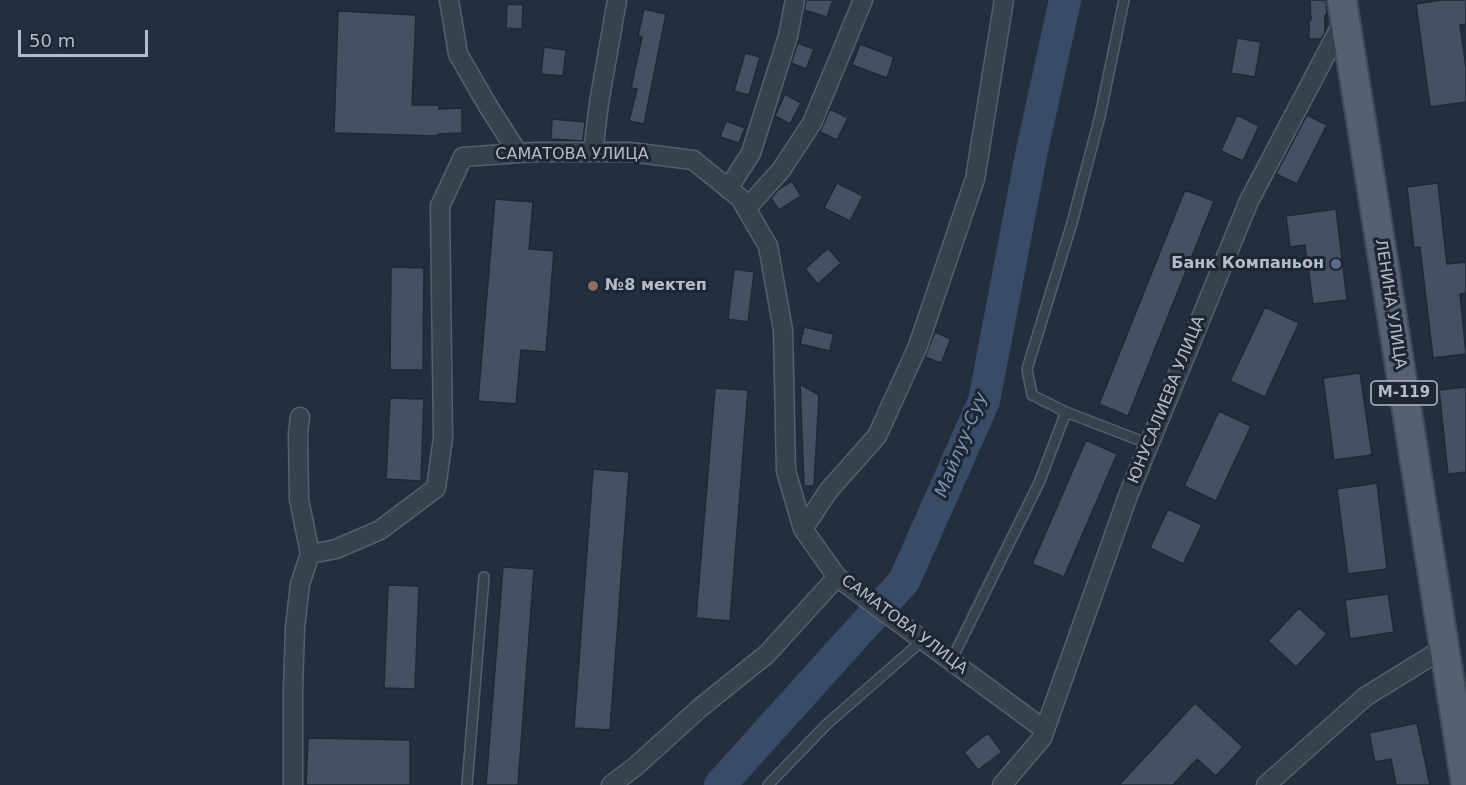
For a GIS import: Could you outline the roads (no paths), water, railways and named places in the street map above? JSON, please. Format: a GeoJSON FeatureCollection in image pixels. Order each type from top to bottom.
{"type":"FeatureCollection","features":[{"type":"Feature","properties":{"kind":"main road","name":"ЛЕНИНА УЛИЦА"},"geometry":{"type":"LineString","coordinates":[[1344,9],[1466,785]]}},
{"type":"Feature","properties":{"kind":"street"},"geometry":{"type":"LineString","coordinates":[[449,0],[458,54],[518,153]]}},
{"type":"Feature","properties":{"kind":"street"},"geometry":{"type":"LineString","coordinates":[[593,152],[617,0]]}},
{"type":"Feature","properties":{"kind":"street"},"geometry":{"type":"LineString","coordinates":[[729,189],[751,153],[788,36],[795,0]]}},
{"type":"Feature","properties":{"kind":"street"},"geometry":{"type":"LineString","coordinates":[[746,209],[781,170],[812,123],[862,0]]}},
{"type":"Feature","properties":{"kind":"street"},"geometry":{"type":"LineString","coordinates":[[803,529],[830,490],[877,436],[918,346],[975,179],[1005,0]]}},
{"type":"Feature","properties":{"kind":"street","name":"ЮНУСАЛИЕВА УЛИЦА"},"geometry":{"type":"LineString","coordinates":[[1002,785],[1042,738],[1129,493],[1249,201],[1344,9]]}},
{"type":"Feature","properties":{"kind":"street","name":"САМАТОВА УЛИЦА"},"geometry":{"type":"LineString","coordinates":[[310,554],[336,549],[380,530],[436,488],[442,438],[440,206],[464,157],[518,153],[630,152],[693,160],[740,198],[768,246],[783,330],[786,471],[803,529],[837,577],[1045,730]]}},
{"type":"Feature","properties":{"kind":"street"},"geometry":{"type":"LineString","coordinates":[[293,785],[295,628],[300,584],[310,554],[299,499],[298,433],[300,417]]}},
{"type":"Feature","properties":{"kind":"street"},"geometry":{"type":"LineString","coordinates":[[611,785],[636,766],[701,707],[767,654],[837,577]]}},
{"type":"Feature","properties":{"kind":"street"},"geometry":{"type":"LineString","coordinates":[[1266,785],[1365,697],[1444,648]]}},
{"type":"Feature","properties":{"kind":"lane"},"geometry":{"type":"LineString","coordinates":[[1124,0],[1100,116],[1027,369],[1032,395],[1066,412],[1149,444]]}},
{"type":"Feature","properties":{"kind":"lane"},"geometry":{"type":"LineString","coordinates":[[951,661],[1039,483],[1066,412]]}},
{"type":"Feature","properties":{"kind":"lane"},"geometry":{"type":"LineString","coordinates":[[467,785],[484,578]]}},
{"type":"Feature","properties":{"kind":"lane"},"geometry":{"type":"LineString","coordinates":[[768,785],[827,724],[923,640]]}},
{"type":"Feature","properties":{"kind":"waterway","name":"Майлуу-Суу"},"geometry":{"type":"LineString","coordinates":[[720,785],[904,581],[984,401],[1031,155],[1065,0]]}},
{"type":"Feature","properties":{"kind":"place","name":"Банк Компаньон"},"geometry":{"type":"Point","coordinates":[1336,264]}},
{"type":"Feature","properties":{"kind":"place","name":"№8 мектеп"},"geometry":{"type":"Point","coordinates":[593,286]}}]}
